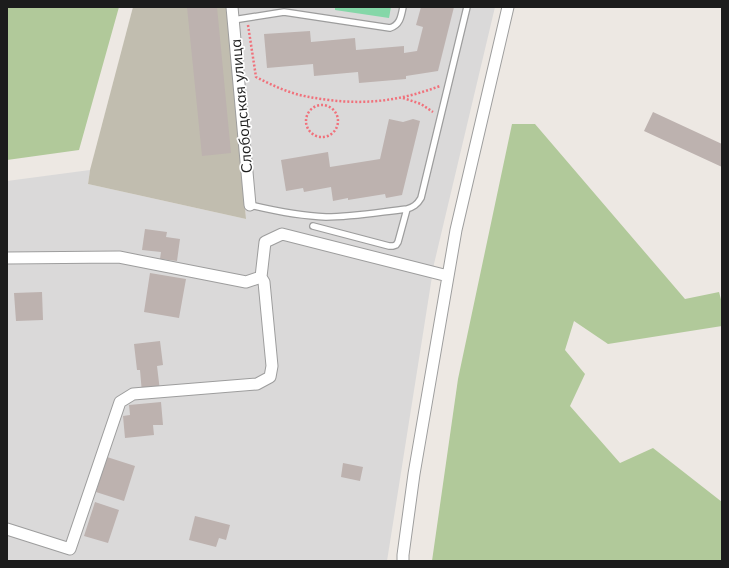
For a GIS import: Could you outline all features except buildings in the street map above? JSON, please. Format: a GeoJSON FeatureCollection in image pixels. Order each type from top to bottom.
{"type":"FeatureCollection","features":[{"type":"Feature","properties":{"kind":"street","name":"Слободская улица"},"geometry":{"type":"LineString","coordinates":[[232,7],[250,205]]}},
{"type":"Feature","properties":{"kind":"street"},"geometry":{"type":"LineString","coordinates":[[403,561],[414,474],[456,230],[508,7]]}},
{"type":"Feature","properties":{"kind":"street"},"geometry":{"type":"LineString","coordinates":[[7,529],[70,549],[120,402],[133,394],[258,384],[270,377],[272,366],[264,282],[261,277],[265,242],[282,234],[448,276]]}},
{"type":"Feature","properties":{"kind":"street"},"geometry":{"type":"LineString","coordinates":[[7,258],[119,257],[246,282],[261,277]]}},
{"type":"Feature","properties":{"kind":"lane"},"geometry":{"type":"LineString","coordinates":[[233,20],[284,12],[390,28],[395,26],[401,18],[402,7]]}},
{"type":"Feature","properties":{"kind":"lane"},"geometry":{"type":"LineString","coordinates":[[250,205],[290,214],[326,217],[406,209],[418,204],[421,198],[467,7]]}},
{"type":"Feature","properties":{"kind":"lane"},"geometry":{"type":"LineString","coordinates":[[313,226],[393,246],[398,242],[406,209]]}},
{"type":"Feature","properties":{"kind":"path"},"geometry":{"type":"LineString","coordinates":[[247,18],[256,77],[285,90],[312,98],[362,102],[403,98],[449,83]]}},
{"type":"Feature","properties":{"kind":"path"},"geometry":{"type":"LineString","coordinates":[[312,98],[315,106]]}},
{"type":"Feature","properties":{"kind":"path"},"geometry":{"type":"LineString","coordinates":[[403,98],[421,104],[441,117]]}},
{"type":"Feature","properties":{"kind":"path"},"geometry":{"type":"LineString","coordinates":[[324,104],[330,106],[337,115],[337,126],[330,134],[325,136],[314,135],[307,126],[306,115],[309,110],[315,106],[324,104]]}},
{"type":"Feature","properties":{"kind":"shaded area"},"geometry":{"type":"Polygon","coordinates":[[[133,7],[227,7],[246,219],[88,184],[90,170],[133,7]]]}},
{"type":"Feature","properties":{"kind":"shaded area"},"geometry":{"type":"Polygon","coordinates":[[[227,7],[495,7],[434,264],[387,561],[7,561],[7,181],[90,170],[88,184],[246,219],[227,7]]]}},
{"type":"Feature","properties":{"kind":"green space"},"geometry":{"type":"Polygon","coordinates":[[[7,7],[119,7],[79,150],[7,160],[7,7]]]}},
{"type":"Feature","properties":{"kind":"green space"},"geometry":{"type":"Polygon","coordinates":[[[335,7],[391,7],[389,18],[335,10],[335,7]]]}},
{"type":"Feature","properties":{"kind":"green space"},"geometry":{"type":"Polygon","coordinates":[[[512,124],[535,124],[685,299],[719,292],[722,303],[722,326],[608,344],[574,321],[565,350],[585,374],[570,406],[620,463],[653,448],[722,502],[722,561],[432,561],[458,379],[512,124]]]}}]}
